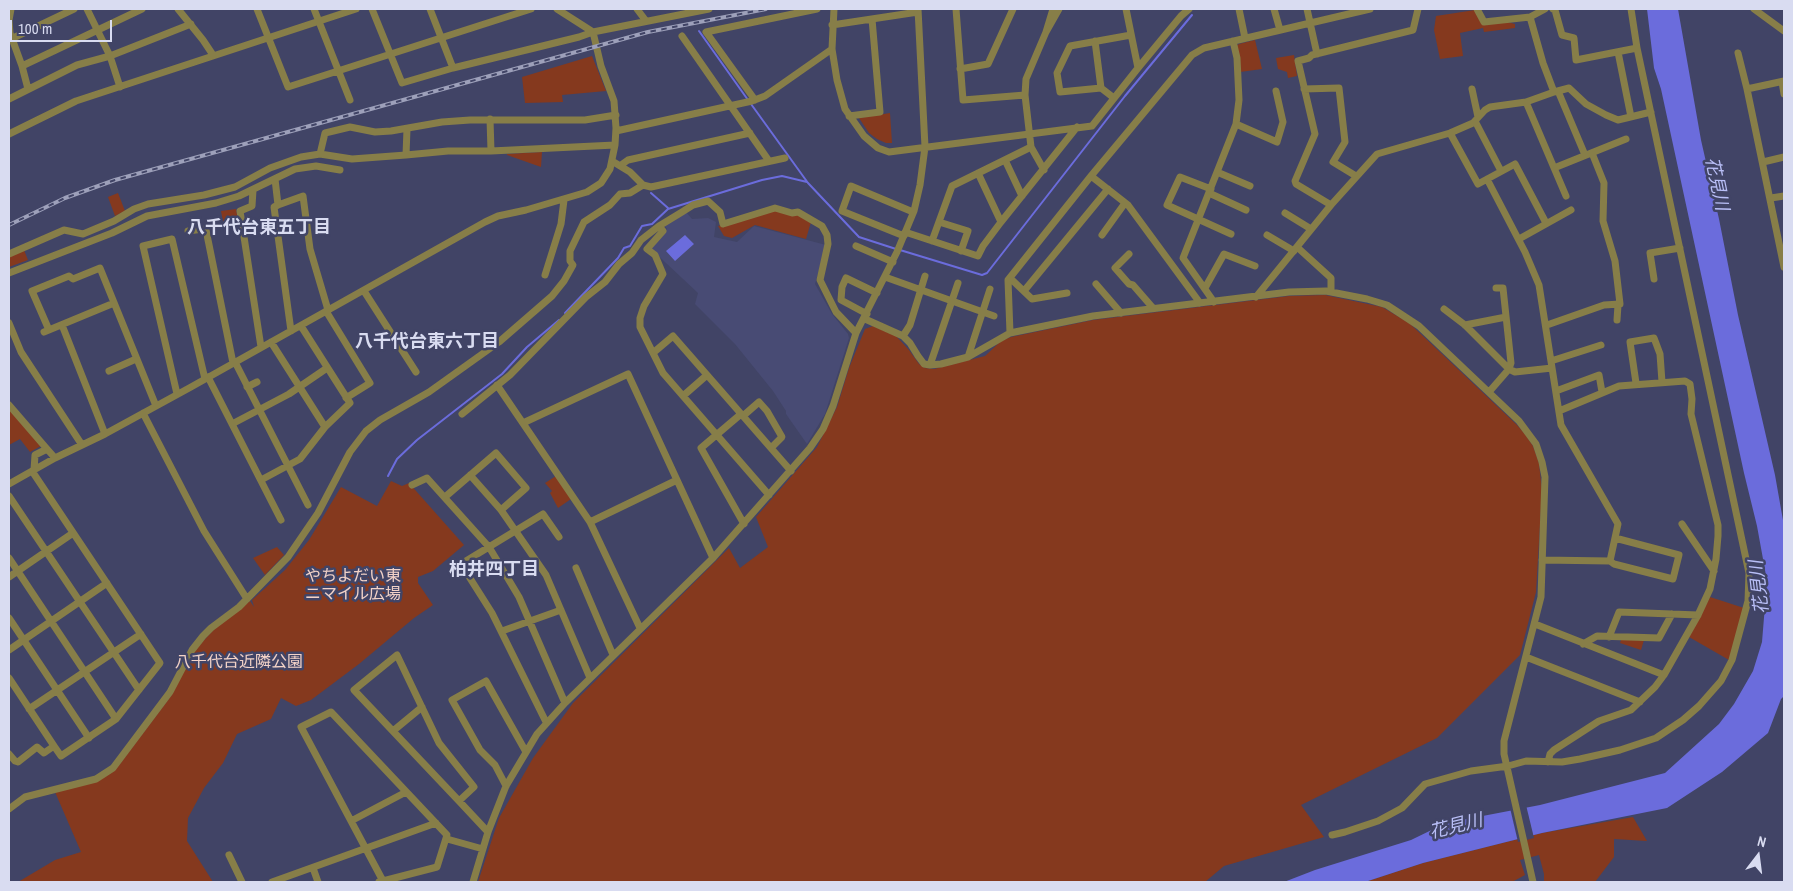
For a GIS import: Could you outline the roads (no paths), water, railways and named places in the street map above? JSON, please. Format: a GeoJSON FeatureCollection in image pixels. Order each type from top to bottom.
{"type":"FeatureCollection","features":[{"type":"Feature","properties":{"kind":"street"},"geometry":{"type":"LineString","coordinates":[[11,9],[9,20],[11,39],[22,66],[28,89]]}},
{"type":"Feature","properties":{"kind":"street"},"geometry":{"type":"LineString","coordinates":[[11,39],[74,9]]}},
{"type":"Feature","properties":{"kind":"street"},"geometry":{"type":"LineString","coordinates":[[87,9],[110,56],[120,87]]}},
{"type":"Feature","properties":{"kind":"street"},"geometry":{"type":"LineString","coordinates":[[22,66],[142,9]]}},
{"type":"Feature","properties":{"kind":"street"},"geometry":{"type":"LineString","coordinates":[[179,9],[213,56]]}},
{"type":"Feature","properties":{"kind":"street"},"geometry":{"type":"LineString","coordinates":[[256,9],[288,87],[531,9]]}},
{"type":"Feature","properties":{"kind":"street"},"geometry":{"type":"LineString","coordinates":[[314,9],[350,100]]}},
{"type":"Feature","properties":{"kind":"street"},"geometry":{"type":"LineString","coordinates":[[9,134],[76,101],[356,9]]}},
{"type":"Feature","properties":{"kind":"street"},"geometry":{"type":"LineString","coordinates":[[372,9],[402,83],[593,32],[693,10],[709,9]]}},
{"type":"Feature","properties":{"kind":"street"},"geometry":{"type":"LineString","coordinates":[[430,9],[453,68]]}},
{"type":"Feature","properties":{"kind":"street"},"geometry":{"type":"LineString","coordinates":[[9,484],[55,458],[105,434],[498,216],[564,200],[595,188],[606,177],[611,165],[616,131],[614,102],[601,66],[593,32],[557,9]]}},
{"type":"Feature","properties":{"kind":"street"},"geometry":{"type":"LineString","coordinates":[[637,9],[646,21]]}},
{"type":"Feature","properties":{"kind":"street"},"geometry":{"type":"LineString","coordinates":[[751,101],[706,32],[817,9]]}},
{"type":"Feature","properties":{"kind":"street"},"geometry":{"type":"LineString","coordinates":[[834,9],[832,49],[842,99],[849,116],[864,136],[878,148],[889,152],[1092,126],[1181,12],[1189,9]]}},
{"type":"Feature","properties":{"kind":"street"},"geometry":{"type":"LineString","coordinates":[[956,9],[963,100],[1025,95]]}},
{"type":"Feature","properties":{"kind":"street"},"geometry":{"type":"LineString","coordinates":[[960,69],[988,64],[1013,9]]}},
{"type":"Feature","properties":{"kind":"street"},"geometry":{"type":"LineString","coordinates":[[1046,32],[1053,9]]}},
{"type":"Feature","properties":{"kind":"street"},"geometry":{"type":"LineString","coordinates":[[1044,170],[1031,147],[1025,95],[1026,79],[1029,68],[1046,32],[1060,9]]}},
{"type":"Feature","properties":{"kind":"street"},"geometry":{"type":"LineString","coordinates":[[1126,9],[1138,68]]}},
{"type":"Feature","properties":{"kind":"street"},"geometry":{"type":"LineString","coordinates":[[1239,9],[1245,38]]}},
{"type":"Feature","properties":{"kind":"street"},"geometry":{"type":"LineString","coordinates":[[1274,9],[1280,30]]}},
{"type":"Feature","properties":{"kind":"street"},"geometry":{"type":"LineString","coordinates":[[1307,9],[1317,54]]}},
{"type":"Feature","properties":{"kind":"street"},"geometry":{"type":"LineString","coordinates":[[1010,333],[1008,280],[1091,176],[1192,55],[1204,48],[1370,9]]}},
{"type":"Feature","properties":{"kind":"street"},"geometry":{"type":"LineString","coordinates":[[1331,206],[1296,184],[1295,181],[1315,134],[1298,61],[1317,54],[1413,30],[1418,9]]}},
{"type":"Feature","properties":{"kind":"street"},"geometry":{"type":"LineString","coordinates":[[1477,9],[1484,22],[1530,17],[1545,9]]}},
{"type":"Feature","properties":{"kind":"street"},"geometry":{"type":"LineString","coordinates":[[1553,9],[1555,10],[1562,35],[1574,38],[1576,60],[1637,48]]}},
{"type":"Feature","properties":{"kind":"street"},"geometry":{"type":"LineString","coordinates":[[1332,835],[1378,821],[1402,808],[1425,784],[1471,771],[1508,766],[1526,761],[1562,762],[1639,745],[1656,738],[1677,725],[1699,706],[1721,681],[1732,660],[1748,601],[1749,573],[1637,48],[1631,9]]}},
{"type":"Feature","properties":{"kind":"street"},"geometry":{"type":"LineString","coordinates":[[1754,9],[1784,31]]}},
{"type":"Feature","properties":{"kind":"street"},"geometry":{"type":"LineString","coordinates":[[473,882],[482,849],[506,786],[546,722],[713,558],[744,524],[810,448],[823,429],[833,406],[856,333],[893,262],[913,212],[920,185],[925,147],[918,10],[832,25]]}},
{"type":"Feature","properties":{"kind":"street"},"geometry":{"type":"LineString","coordinates":[[1530,17],[1543,63],[1604,183],[1603,221],[1615,261],[1620,304],[1618,305],[1618,320]]}},
{"type":"Feature","properties":{"kind":"street"},"geometry":{"type":"LineString","coordinates":[[849,116],[880,112],[872,19]]}},
{"type":"Feature","properties":{"kind":"street"},"geometry":{"type":"LineString","coordinates":[[9,99],[77,65],[110,56],[191,24]]}},
{"type":"Feature","properties":{"kind":"street"},"geometry":{"type":"LineString","coordinates":[[1114,98],[1101,88],[1060,92],[1057,73],[1070,46],[1131,35]]}},
{"type":"Feature","properties":{"kind":"street"},"geometry":{"type":"LineString","coordinates":[[682,36],[769,161]]}},
{"type":"Feature","properties":{"kind":"street"},"geometry":{"type":"LineString","coordinates":[[1095,41],[1101,88]]}},
{"type":"Feature","properties":{"kind":"street"},"geometry":{"type":"LineString","coordinates":[[1214,302],[1183,258],[1236,124],[1238,83],[1237,58],[1233,41]]}},
{"type":"Feature","properties":{"kind":"street"},"geometry":{"type":"LineString","coordinates":[[616,131],[730,106],[765,96],[832,49]]}},
{"type":"Feature","properties":{"kind":"street"},"geometry":{"type":"LineString","coordinates":[[1618,52],[1630,117]]}},
{"type":"Feature","properties":{"kind":"street"},"geometry":{"type":"LineString","coordinates":[[1738,53],[1771,198],[1781,231],[1784,266]]}},
{"type":"Feature","properties":{"kind":"street"},"geometry":{"type":"LineString","coordinates":[[1747,89],[1783,81],[1784,94]]}},
{"type":"Feature","properties":{"kind":"street"},"geometry":{"type":"LineString","coordinates":[[1304,89],[1339,88],[1345,142],[1333,162],[1356,176]]}},
{"type":"Feature","properties":{"kind":"street"},"geometry":{"type":"LineString","coordinates":[[1256,297],[1311,229],[1377,154],[1450,133],[1473,123],[1490,107],[1526,102],[1569,88],[1586,104],[1611,118],[1618,120],[1651,112]]}},
{"type":"Feature","properties":{"kind":"street"},"geometry":{"type":"LineString","coordinates":[[1472,89],[1477,119],[1501,172]]}},
{"type":"Feature","properties":{"kind":"street"},"geometry":{"type":"LineString","coordinates":[[1236,124],[1277,142],[1283,122],[1276,90]]}},
{"type":"Feature","properties":{"kind":"street"},"geometry":{"type":"LineString","coordinates":[[1526,102],[1566,196]]}},
{"type":"Feature","properties":{"kind":"street"},"geometry":{"type":"LineString","coordinates":[[320,154],[325,133],[350,127],[375,132],[407,129],[442,122],[490,119],[585,120],[616,115]]}},
{"type":"Feature","properties":{"kind":"street"},"geometry":{"type":"LineString","coordinates":[[490,119],[491,151]]}},
{"type":"Feature","properties":{"kind":"street"},"geometry":{"type":"LineString","coordinates":[[913,212],[851,186],[842,211],[904,234],[978,256],[1001,222],[1077,127]]}},
{"type":"Feature","properties":{"kind":"street"},"geometry":{"type":"LineString","coordinates":[[406,156],[407,129]]}},
{"type":"Feature","properties":{"kind":"street"},"geometry":{"type":"LineString","coordinates":[[621,166],[628,160],[750,133]]}},
{"type":"Feature","properties":{"kind":"street"},"geometry":{"type":"LineString","coordinates":[[1450,133],[1478,184],[1514,164],[1546,223]]}},
{"type":"Feature","properties":{"kind":"street"},"geometry":{"type":"LineString","coordinates":[[1554,168],[1626,139]]}},
{"type":"Feature","properties":{"kind":"street"},"geometry":{"type":"LineString","coordinates":[[9,254],[64,230],[83,234],[148,204],[204,195],[235,187],[270,168],[301,157],[320,154],[352,159],[448,151],[615,146]]}},
{"type":"Feature","properties":{"kind":"street"},"geometry":{"type":"LineString","coordinates":[[932,241],[952,186],[1031,147]]}},
{"type":"Feature","properties":{"kind":"street"},"geometry":{"type":"LineString","coordinates":[[1763,162],[1784,157]]}},
{"type":"Feature","properties":{"kind":"street"},"geometry":{"type":"LineString","coordinates":[[611,165],[621,166],[643,185],[651,187],[785,158]]}},
{"type":"Feature","properties":{"kind":"street"},"geometry":{"type":"LineString","coordinates":[[1005,160],[1022,196]]}},
{"type":"Feature","properties":{"kind":"street"},"geometry":{"type":"LineString","coordinates":[[9,273],[112,234],[147,216],[216,203],[253,190],[295,169],[316,166],[340,170]]}},
{"type":"Feature","properties":{"kind":"street"},"geometry":{"type":"LineString","coordinates":[[1217,172],[1250,186]]}},
{"type":"Feature","properties":{"kind":"street"},"geometry":{"type":"LineString","coordinates":[[978,173],[1001,222]]}},
{"type":"Feature","properties":{"kind":"street"},"geometry":{"type":"LineString","coordinates":[[1091,176],[1125,203],[1200,303]]}},
{"type":"Feature","properties":{"kind":"street"},"geometry":{"type":"LineString","coordinates":[[1231,234],[1167,205],[1180,177],[1246,210]]}},
{"type":"Feature","properties":{"kind":"street"},"geometry":{"type":"LineString","coordinates":[[276,179],[278,205]]}},
{"type":"Feature","properties":{"kind":"street"},"geometry":{"type":"LineString","coordinates":[[1487,179],[1540,284],[1561,425],[1618,524],[1610,560]]}},
{"type":"Feature","properties":{"kind":"street"},"geometry":{"type":"LineString","coordinates":[[9,808],[25,798],[96,779],[113,768],[170,692],[192,650],[203,636],[247,599],[288,556],[318,513],[350,452],[366,431],[380,420],[430,392],[488,352],[552,296],[564,281],[573,265],[570,261],[570,251],[584,222],[610,205],[620,194],[630,193],[643,185]]}},
{"type":"Feature","properties":{"kind":"street"},"geometry":{"type":"LineString","coordinates":[[253,190],[252,206],[240,210],[261,347]]}},
{"type":"Feature","properties":{"kind":"street"},"geometry":{"type":"LineString","coordinates":[[1024,291],[1108,190]]}},
{"type":"Feature","properties":{"kind":"street"},"geometry":{"type":"LineString","coordinates":[[292,331],[274,207],[303,196],[310,249],[327,310],[370,383],[346,398]]}},
{"type":"Feature","properties":{"kind":"street"},"geometry":{"type":"LineString","coordinates":[[1771,198],[1784,196]]}},
{"type":"Feature","properties":{"kind":"street"},"geometry":{"type":"LineString","coordinates":[[545,275],[561,224],[564,200]]}},
{"type":"Feature","properties":{"kind":"street"},"geometry":{"type":"LineString","coordinates":[[462,414],[510,375],[586,297],[604,282],[619,264],[632,253],[641,240],[659,226],[693,205],[708,201],[720,212],[723,224],[775,208],[792,214],[798,212],[822,226],[827,235],[828,244],[820,280],[836,312],[856,333]]}},
{"type":"Feature","properties":{"kind":"street"},"geometry":{"type":"LineString","coordinates":[[1102,235],[1125,203]]}},
{"type":"Feature","properties":{"kind":"street"},"geometry":{"type":"LineString","coordinates":[[1519,240],[1571,210]]}},
{"type":"Feature","properties":{"kind":"street"},"geometry":{"type":"LineString","coordinates":[[1285,213],[1311,229]]}},
{"type":"Feature","properties":{"kind":"street"},"geometry":{"type":"LineString","coordinates":[[939,222],[968,231],[961,251]]}},
{"type":"Feature","properties":{"kind":"street"},"geometry":{"type":"LineString","coordinates":[[659,226],[663,231],[647,248],[655,255],[663,274],[644,306],[640,318],[640,327],[663,373],[769,495]]}},
{"type":"Feature","properties":{"kind":"street"},"geometry":{"type":"LineString","coordinates":[[188,231],[206,230],[234,363],[308,505]]}},
{"type":"Feature","properties":{"kind":"street"},"geometry":{"type":"LineString","coordinates":[[1267,236],[1295,249],[1331,278],[1331,292]]}},
{"type":"Feature","properties":{"kind":"street"},"geometry":{"type":"LineString","coordinates":[[177,394],[143,246],[172,239],[206,378],[282,520]]}},
{"type":"Feature","properties":{"kind":"street"},"geometry":{"type":"LineString","coordinates":[[856,246],[893,262]]}},
{"type":"Feature","properties":{"kind":"street"},"geometry":{"type":"LineString","coordinates":[[1654,279],[1650,253],[1680,248]]}},
{"type":"Feature","properties":{"kind":"street"},"geometry":{"type":"LineString","coordinates":[[1130,254],[1115,268],[1153,308]]}},
{"type":"Feature","properties":{"kind":"street"},"geometry":{"type":"LineString","coordinates":[[1205,288],[1224,254],[1255,266]]}},
{"type":"Feature","properties":{"kind":"street"},"geometry":{"type":"LineString","coordinates":[[114,303],[46,331],[32,291],[69,276],[73,279],[100,268],[156,406]]}},
{"type":"Feature","properties":{"kind":"street"},"geometry":{"type":"LineString","coordinates":[[903,336],[910,325],[925,276]]}},
{"type":"Feature","properties":{"kind":"street"},"geometry":{"type":"LineString","coordinates":[[885,277],[994,316]]}},
{"type":"Feature","properties":{"kind":"street"},"geometry":{"type":"LineString","coordinates":[[877,294],[846,278],[842,287],[841,300],[866,317],[903,336],[910,342],[924,364],[930,365],[968,357],[1010,333],[1093,316],[1289,292],[1331,292],[1387,305],[1407,316],[1489,392],[1528,432],[1536,444],[1542,462],[1545,477],[1541,597],[1504,741],[1504,754],[1533,874],[1533,882]]}},
{"type":"Feature","properties":{"kind":"street"},"geometry":{"type":"LineString","coordinates":[[1010,278],[1032,299],[1067,293]]}},
{"type":"Feature","properties":{"kind":"street"},"geometry":{"type":"LineString","coordinates":[[930,365],[958,283]]}},
{"type":"Feature","properties":{"kind":"street"},"geometry":{"type":"LineString","coordinates":[[1096,284],[1121,313]]}},
{"type":"Feature","properties":{"kind":"street"},"geometry":{"type":"LineString","coordinates":[[1489,392],[1509,369],[1511,363],[1503,288],[1496,288]]}},
{"type":"Feature","properties":{"kind":"street"},"geometry":{"type":"LineString","coordinates":[[968,357],[990,289]]}},
{"type":"Feature","properties":{"kind":"street"},"geometry":{"type":"LineString","coordinates":[[364,291],[416,372]]}},
{"type":"Feature","properties":{"kind":"street"},"geometry":{"type":"LineString","coordinates":[[1547,325],[1604,305],[1618,305]]}},
{"type":"Feature","properties":{"kind":"street"},"geometry":{"type":"LineString","coordinates":[[1444,308],[1465,325],[1509,369],[1515,372],[1552,365],[1601,345]]}},
{"type":"Feature","properties":{"kind":"street"},"geometry":{"type":"LineString","coordinates":[[1465,325],[1506,317]]}},
{"type":"Feature","properties":{"kind":"street"},"geometry":{"type":"LineString","coordinates":[[9,323],[21,352],[82,445]]}},
{"type":"Feature","properties":{"kind":"street"},"geometry":{"type":"LineString","coordinates":[[62,324],[105,434]]}},
{"type":"Feature","properties":{"kind":"street"},"geometry":{"type":"LineString","coordinates":[[261,480],[300,459],[325,427],[350,403],[301,326]]}},
{"type":"Feature","properties":{"kind":"street"},"geometry":{"type":"LineString","coordinates":[[653,353],[673,336],[791,471]]}},
{"type":"Feature","properties":{"kind":"street"},"geometry":{"type":"LineString","coordinates":[[1636,383],[1630,342],[1654,338],[1660,354],[1662,382]]}},
{"type":"Feature","properties":{"kind":"street"},"geometry":{"type":"LineString","coordinates":[[270,342],[325,427]]}},
{"type":"Feature","properties":{"kind":"street"},"geometry":{"type":"LineString","coordinates":[[109,371],[136,359]]}},
{"type":"Feature","properties":{"kind":"street"},"geometry":{"type":"LineString","coordinates":[[232,424],[260,410],[327,368]]}},
{"type":"Feature","properties":{"kind":"street"},"geometry":{"type":"LineString","coordinates":[[523,423],[628,374],[713,558]]}},
{"type":"Feature","properties":{"kind":"street"},"geometry":{"type":"LineString","coordinates":[[683,396],[707,375]]}},
{"type":"Feature","properties":{"kind":"street"},"geometry":{"type":"LineString","coordinates":[[1556,390],[1599,375],[1602,392]]}},
{"type":"Feature","properties":{"kind":"street"},"geometry":{"type":"LineString","coordinates":[[1548,762],[1550,754],[1554,750],[1599,721],[1631,710],[1664,676],[1698,615],[1710,589],[1716,559],[1718,525],[1691,414],[1690,384],[1685,381],[1636,383],[1620,386],[1559,411]]}},
{"type":"Feature","properties":{"kind":"street"},"geometry":{"type":"LineString","coordinates":[[247,387],[257,382]]}},
{"type":"Feature","properties":{"kind":"street"},"geometry":{"type":"LineString","coordinates":[[498,385],[590,522],[640,628]]}},
{"type":"Feature","properties":{"kind":"street"},"geometry":{"type":"LineString","coordinates":[[744,524],[701,448],[759,402],[767,411],[782,437],[771,448]]}},
{"type":"Feature","properties":{"kind":"street"},"geometry":{"type":"LineString","coordinates":[[9,405],[55,458]]}},
{"type":"Feature","properties":{"kind":"street"},"geometry":{"type":"LineString","coordinates":[[143,413],[204,530],[247,599]]}},
{"type":"Feature","properties":{"kind":"street"},"geometry":{"type":"LineString","coordinates":[[9,678],[61,756],[116,718],[160,663],[33,470],[35,455],[47,449]]}},
{"type":"Feature","properties":{"kind":"street"},"geometry":{"type":"LineString","coordinates":[[445,497],[496,453],[526,488],[501,510]]}},
{"type":"Feature","properties":{"kind":"street"},"geometry":{"type":"LineString","coordinates":[[470,475],[501,510],[546,575],[590,678]]}},
{"type":"Feature","properties":{"kind":"street"},"geometry":{"type":"LineString","coordinates":[[412,485],[427,478],[489,547],[519,596],[565,703]]}},
{"type":"Feature","properties":{"kind":"street"},"geometry":{"type":"LineString","coordinates":[[590,522],[677,480]]}},
{"type":"Feature","properties":{"kind":"street"},"geometry":{"type":"LineString","coordinates":[[9,496],[138,690]]}},
{"type":"Feature","properties":{"kind":"street"},"geometry":{"type":"LineString","coordinates":[[546,722],[502,631],[461,564],[543,514],[559,537]]}},
{"type":"Feature","properties":{"kind":"street"},"geometry":{"type":"LineString","coordinates":[[1682,524],[1714,571]]}},
{"type":"Feature","properties":{"kind":"street"},"geometry":{"type":"LineString","coordinates":[[9,577],[74,533]]}},
{"type":"Feature","properties":{"kind":"street"},"geometry":{"type":"LineString","coordinates":[[1542,560],[1610,560],[1614,564],[1672,579],[1679,555],[1615,538]]}},
{"type":"Feature","properties":{"kind":"street"},"geometry":{"type":"LineString","coordinates":[[9,558],[116,718]]}},
{"type":"Feature","properties":{"kind":"street"},"geometry":{"type":"LineString","coordinates":[[576,568],[613,655]]}},
{"type":"Feature","properties":{"kind":"street"},"geometry":{"type":"LineString","coordinates":[[9,650],[107,583]]}},
{"type":"Feature","properties":{"kind":"street"},"geometry":{"type":"LineString","coordinates":[[502,631],[561,610]]}},
{"type":"Feature","properties":{"kind":"street"},"geometry":{"type":"LineString","coordinates":[[1610,636],[1619,612],[1698,615]]}},
{"type":"Feature","properties":{"kind":"street"},"geometry":{"type":"LineString","coordinates":[[1583,644],[1596,636],[1659,638],[1672,614]]}},
{"type":"Feature","properties":{"kind":"street"},"geometry":{"type":"LineString","coordinates":[[9,618],[89,738]]}},
{"type":"Feature","properties":{"kind":"street"},"geometry":{"type":"LineString","coordinates":[[1535,624],[1664,676]]}},
{"type":"Feature","properties":{"kind":"street"},"geometry":{"type":"LineString","coordinates":[[29,709],[141,634]]}},
{"type":"Feature","properties":{"kind":"street"},"geometry":{"type":"LineString","coordinates":[[459,802],[474,787],[439,743],[397,655],[354,690],[459,802],[488,832]]}},
{"type":"Feature","properties":{"kind":"street"},"geometry":{"type":"LineString","coordinates":[[1526,657],[1640,702]]}},
{"type":"Feature","properties":{"kind":"street"},"geometry":{"type":"LineString","coordinates":[[506,786],[494,765],[480,750],[452,700],[486,681],[526,752]]}},
{"type":"Feature","properties":{"kind":"street"},"geometry":{"type":"LineString","coordinates":[[393,731],[422,707]]}},
{"type":"Feature","properties":{"kind":"street"},"geometry":{"type":"LineString","coordinates":[[331,712],[406,792],[447,835],[447,839],[437,867],[381,882],[366,849],[301,727],[331,712]]}},
{"type":"Feature","properties":{"kind":"street"},"geometry":{"type":"LineString","coordinates":[[9,754],[18,762],[37,747],[44,753],[54,746]]}},
{"type":"Feature","properties":{"kind":"street"},"geometry":{"type":"LineString","coordinates":[[351,821],[406,792]]}},
{"type":"Feature","properties":{"kind":"street"},"geometry":{"type":"LineString","coordinates":[[272,882],[436,824]]}},
{"type":"Feature","properties":{"kind":"street"},"geometry":{"type":"LineString","coordinates":[[447,839],[482,849]]}},
{"type":"Feature","properties":{"kind":"street"},"geometry":{"type":"LineString","coordinates":[[229,855],[242,882]]}},
{"type":"Feature","properties":{"kind":"street"},"geometry":{"type":"LineString","coordinates":[[313,868],[318,882]]}},
{"type":"Feature","properties":{"kind":"water","name":"花見川"},"geometry":{"type":"Polygon","coordinates":[[[1647,9],[1678,9],[1701,140],[1738,315],[1775,475],[1784,526],[1784,696],[1781,699],[1768,733],[1722,772],[1667,808],[1542,833],[1423,863],[1365,882],[1284,882],[1315,870],[1411,840],[1446,823],[1540,805],[1665,773],[1719,724],[1734,704],[1753,671],[1762,642],[1767,581],[1757,526],[1661,89],[1654,68],[1647,9]]]}},
{"type":"Feature","properties":{"kind":"water"},"geometry":{"type":"Polygon","coordinates":[[[685,235],[694,244],[675,261],[666,251],[685,235]]]}},
{"type":"Feature","properties":{"kind":"waterway"},"geometry":{"type":"LineString","coordinates":[[900,250],[982,275],[987,273],[1125,96],[1192,15]]}},
{"type":"Feature","properties":{"kind":"waterway"},"geometry":{"type":"LineString","coordinates":[[699,31],[748,100]]}},
{"type":"Feature","properties":{"kind":"waterway"},"geometry":{"type":"LineString","coordinates":[[751,104],[808,183],[859,237],[896,249]]}},
{"type":"Feature","properties":{"kind":"waterway"},"geometry":{"type":"LineString","coordinates":[[565,313],[618,258],[624,248],[630,246],[642,226],[652,224],[668,209],[762,180],[782,176],[807,182]]}},
{"type":"Feature","properties":{"kind":"waterway"},"geometry":{"type":"LineString","coordinates":[[651,193],[668,208]]}},
{"type":"Feature","properties":{"kind":"waterway"},"geometry":{"type":"LineString","coordinates":[[388,476],[397,459],[417,440],[502,374],[527,347],[559,320]]}},
{"type":"Feature","properties":{"kind":"railway"},"geometry":{"type":"LineString","coordinates":[[9,225],[65,198],[115,180],[648,32],[766,9]]}},
{"type":"Feature","properties":{"kind":"district","name":"八千代台東五丁目"},"geometry":{"type":"Point","coordinates":[259,228]}},
{"type":"Feature","properties":{"kind":"district","name":"八千代台東六丁目"},"geometry":{"type":"Point","coordinates":[427,342]}},
{"type":"Feature","properties":{"kind":"district","name":"柏井四丁目"},"geometry":{"type":"Point","coordinates":[494,570]}},
{"type":"Feature","properties":{"kind":"park label","name":"やちよだい東 ニマイル広場"},"geometry":{"type":"Point","coordinates":[353,586]}},
{"type":"Feature","properties":{"kind":"park label","name":"八千代台近隣公園"},"geometry":{"type":"Point","coordinates":[239,663]}}]}
